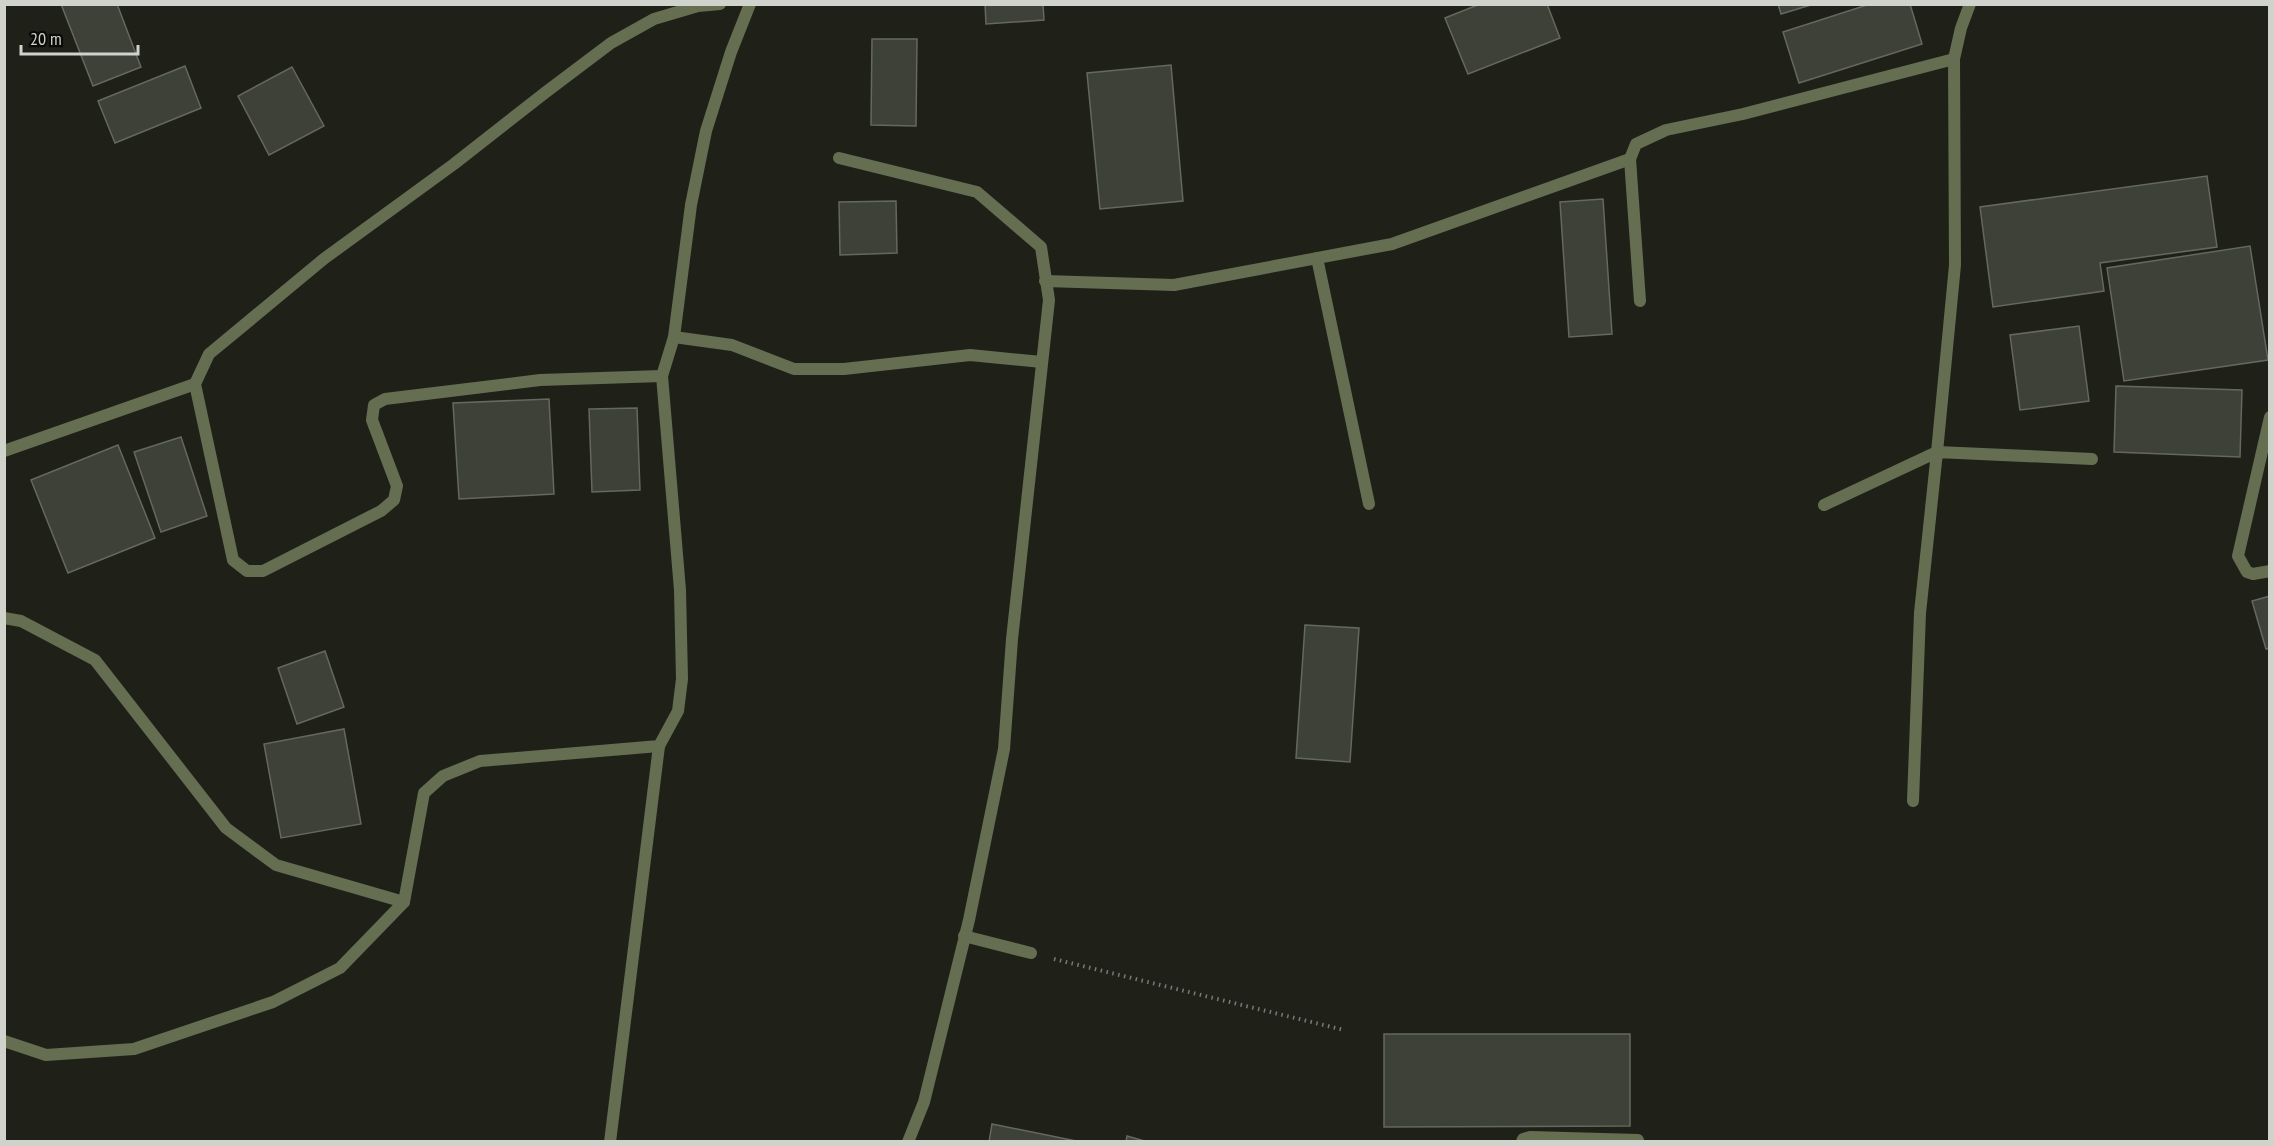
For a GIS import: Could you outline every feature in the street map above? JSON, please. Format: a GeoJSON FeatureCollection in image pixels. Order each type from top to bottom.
{"type":"FeatureCollection","features":[{"type":"Feature","properties":{"kind":"street"},"geometry":{"type":"LineString","coordinates":[[662,376],[540,380],[385,399],[374,405],[372,420],[397,486],[394,500],[381,511],[263,571],[247,571],[233,560],[195,384],[209,354],[316,265],[454,164],[611,43],[654,19],[698,6],[720,4]]}},
{"type":"Feature","properties":{"kind":"street"},"geometry":{"type":"LineString","coordinates":[[610,1142],[659,746],[678,711],[682,679],[680,590],[662,376],[674,337],[691,205],[706,131],[731,51],[750,4]]}},
{"type":"Feature","properties":{"kind":"street"},"geometry":{"type":"LineString","coordinates":[[1913,801],[1920,613],[1955,265],[1954,59],[1961,28],[1970,4]]}},
{"type":"Feature","properties":{"kind":"street"},"geometry":{"type":"LineString","coordinates":[[1640,301],[1630,159],[1636,144],[1666,130],[1743,114],[1954,59]]}},
{"type":"Feature","properties":{"kind":"street"},"geometry":{"type":"LineString","coordinates":[[839,159],[976,192],[1041,247],[1049,300],[1012,639],[1004,749],[964,936],[924,1102],[908,1142]]}},
{"type":"Feature","properties":{"kind":"street"},"geometry":{"type":"LineString","coordinates":[[1045,281],[1174,285],[1392,244],[1630,159]]}},
{"type":"Feature","properties":{"kind":"street"},"geometry":{"type":"LineString","coordinates":[[1317,258],[1369,504]]}},
{"type":"Feature","properties":{"kind":"street"},"geometry":{"type":"LineString","coordinates":[[674,337],[732,345],[794,369],[844,369],[970,355],[1042,362]]}},
{"type":"Feature","properties":{"kind":"street"},"geometry":{"type":"LineString","coordinates":[[4,451],[195,384]]}},
{"type":"Feature","properties":{"kind":"street"},"geometry":{"type":"LineString","coordinates":[[2270,417],[2238,556],[2247,572],[2253,574],[2270,571]]}},
{"type":"Feature","properties":{"kind":"street"},"geometry":{"type":"LineString","coordinates":[[1824,505],[1937,452],[2092,459]]}},
{"type":"Feature","properties":{"kind":"street"},"geometry":{"type":"LineString","coordinates":[[4,618],[21,621],[95,660],[226,828],[276,866],[404,902]]}},
{"type":"Feature","properties":{"kind":"street"},"geometry":{"type":"LineString","coordinates":[[4,1041],[46,1054],[134,1049],[273,1002],[340,968],[404,902],[424,794],[443,776],[480,761],[659,746]]}},
{"type":"Feature","properties":{"kind":"street"},"geometry":{"type":"LineString","coordinates":[[964,936],[1031,953]]}},
{"type":"Feature","properties":{"kind":"street"},"geometry":{"type":"LineString","coordinates":[[1522,1142],[1522,1139],[1530,1137],[1638,1140]]}},
{"type":"Feature","properties":{"kind":"path"},"geometry":{"type":"LineString","coordinates":[[1031,953],[1344,1030]]}},
{"type":"Feature","properties":{"kind":"building"},"geometry":{"type":"Polygon","coordinates":[[[61,4],[117,4],[141,67],[93,86],[61,4]]]}},
{"type":"Feature","properties":{"kind":"building"},"geometry":{"type":"Polygon","coordinates":[[[985,4],[1043,4],[1044,20],[986,24],[985,4]]]}},
{"type":"Feature","properties":{"kind":"building"},"geometry":{"type":"Polygon","coordinates":[[[1480,4],[1547,4],[1560,38],[1468,74],[1445,18],[1480,4]]]}},
{"type":"Feature","properties":{"kind":"building"},"geometry":{"type":"Polygon","coordinates":[[[1778,4],[1814,4],[1781,14],[1778,4]]]}},
{"type":"Feature","properties":{"kind":"building"},"geometry":{"type":"Polygon","coordinates":[[[1870,4],[1910,4],[1922,44],[1799,83],[1783,32],[1870,4]]]}},
{"type":"Feature","properties":{"kind":"building"},"geometry":{"type":"Polygon","coordinates":[[[872,39],[917,39],[916,126],[871,125],[872,39]]]}},
{"type":"Feature","properties":{"kind":"building"},"geometry":{"type":"Polygon","coordinates":[[[1171,65],[1183,201],[1100,209],[1087,73],[1171,65]]]}},
{"type":"Feature","properties":{"kind":"building"},"geometry":{"type":"Polygon","coordinates":[[[185,66],[201,108],[115,143],[98,101],[185,66]]]}},
{"type":"Feature","properties":{"kind":"building"},"geometry":{"type":"Polygon","coordinates":[[[292,67],[324,126],[269,155],[238,96],[292,67]]]}},
{"type":"Feature","properties":{"kind":"building"},"geometry":{"type":"Polygon","coordinates":[[[2207,176],[2217,247],[2100,263],[2104,291],[1993,307],[1980,207],[2207,176]]]}},
{"type":"Feature","properties":{"kind":"building"},"geometry":{"type":"Polygon","coordinates":[[[1603,199],[1612,334],[1569,337],[1560,202],[1603,199]]]}},
{"type":"Feature","properties":{"kind":"building"},"geometry":{"type":"Polygon","coordinates":[[[896,201],[897,253],[840,255],[839,202],[896,201]]]}},
{"type":"Feature","properties":{"kind":"building"},"geometry":{"type":"Polygon","coordinates":[[[2250,246],[2268,360],[2124,381],[2107,268],[2250,246]]]}},
{"type":"Feature","properties":{"kind":"building"},"geometry":{"type":"Polygon","coordinates":[[[2079,326],[2089,401],[2020,410],[2010,335],[2079,326]]]}},
{"type":"Feature","properties":{"kind":"building"},"geometry":{"type":"Polygon","coordinates":[[[2116,386],[2242,390],[2240,457],[2114,452],[2116,386]]]}},
{"type":"Feature","properties":{"kind":"building"},"geometry":{"type":"Polygon","coordinates":[[[549,399],[554,494],[459,499],[453,403],[549,399]]]}},
{"type":"Feature","properties":{"kind":"building"},"geometry":{"type":"Polygon","coordinates":[[[637,408],[640,490],[592,492],[589,409],[637,408]]]}},
{"type":"Feature","properties":{"kind":"building"},"geometry":{"type":"Polygon","coordinates":[[[181,437],[207,516],[161,532],[134,452],[181,437]]]}},
{"type":"Feature","properties":{"kind":"building"},"geometry":{"type":"Polygon","coordinates":[[[118,445],[155,538],[68,573],[31,480],[118,445]]]}},
{"type":"Feature","properties":{"kind":"building"},"geometry":{"type":"Polygon","coordinates":[[[2270,596],[2270,648],[2266,649],[2252,601],[2270,596]]]}},
{"type":"Feature","properties":{"kind":"building"},"geometry":{"type":"Polygon","coordinates":[[[1305,625],[1359,628],[1350,762],[1296,758],[1305,625]]]}},
{"type":"Feature","properties":{"kind":"building"},"geometry":{"type":"Polygon","coordinates":[[[325,651],[344,707],[297,724],[278,668],[325,651]]]}},
{"type":"Feature","properties":{"kind":"building"},"geometry":{"type":"Polygon","coordinates":[[[344,729],[361,824],[281,838],[264,744],[344,729]]]}},
{"type":"Feature","properties":{"kind":"building"},"geometry":{"type":"Polygon","coordinates":[[[1384,1034],[1630,1034],[1630,1126],[1384,1127],[1384,1034]]]}},
{"type":"Feature","properties":{"kind":"building"},"geometry":{"type":"Polygon","coordinates":[[[992,1124],[1081,1142],[989,1142],[992,1124]]]}},
{"type":"Feature","properties":{"kind":"building"},"geometry":{"type":"Polygon","coordinates":[[[1127,1136],[1148,1142],[1126,1142],[1127,1136]]]}}]}
